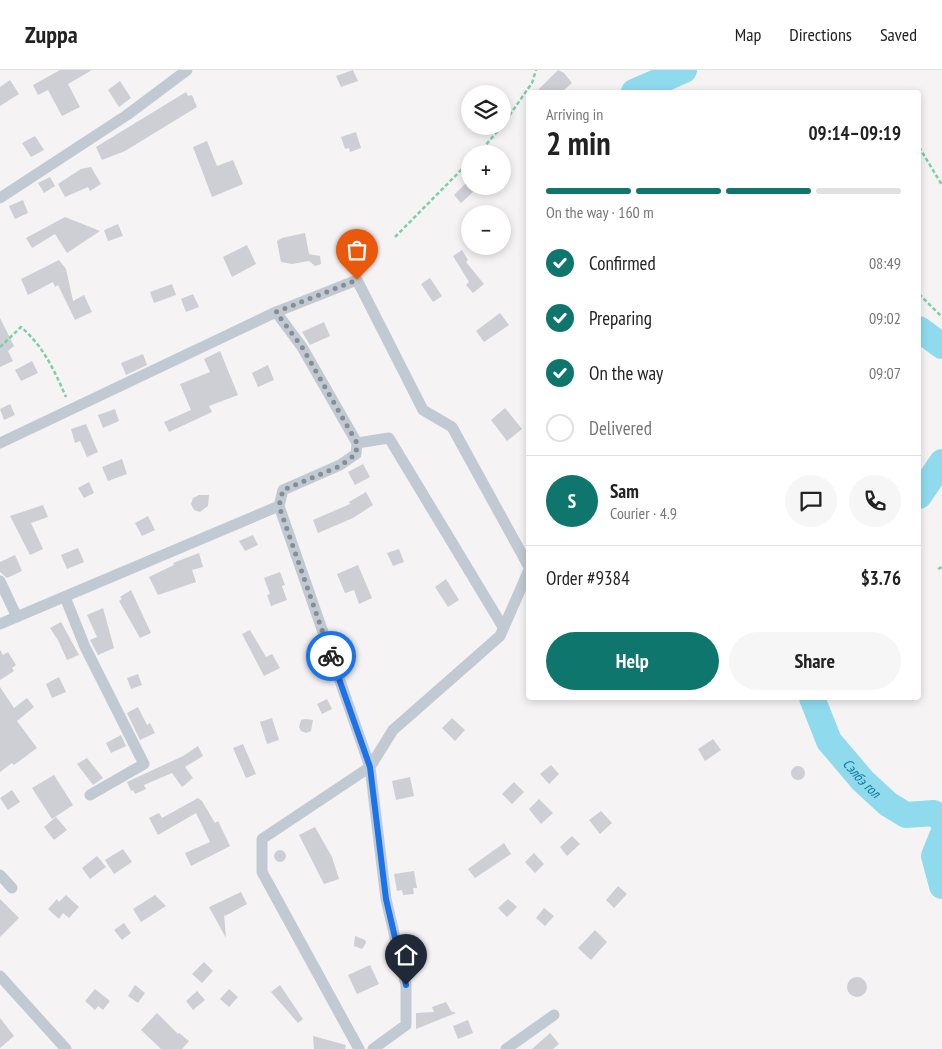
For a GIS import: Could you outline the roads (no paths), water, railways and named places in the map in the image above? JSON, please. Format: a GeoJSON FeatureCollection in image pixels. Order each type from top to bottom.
{"type":"FeatureCollection","features":[{"type":"Feature","properties":{"kind":"street"},"geometry":{"type":"LineString","coordinates":[[0,198],[128,115],[188,70]]}},
{"type":"Feature","properties":{"kind":"street"},"geometry":{"type":"LineString","coordinates":[[0,442],[72,410],[276,312],[357,280],[423,410],[452,427],[526,563]]}},
{"type":"Feature","properties":{"kind":"street"},"geometry":{"type":"LineString","coordinates":[[276,312],[302,347],[357,443],[356,454],[340,466],[283,490],[279,506],[370,767],[386,899],[406,985],[406,1026],[373,1049]]}},
{"type":"Feature","properties":{"kind":"street"},"geometry":{"type":"LineString","coordinates":[[357,443],[389,438],[503,627]]}},
{"type":"Feature","properties":{"kind":"street"},"geometry":{"type":"LineString","coordinates":[[0,624],[279,506]]}},
{"type":"Feature","properties":{"kind":"street"},"geometry":{"type":"LineString","coordinates":[[359,1049],[262,872],[262,839],[370,767],[393,730],[500,636],[526,576]]}},
{"type":"Feature","properties":{"kind":"street"},"geometry":{"type":"LineString","coordinates":[[0,581],[17,617]]}},
{"type":"Feature","properties":{"kind":"street"},"geometry":{"type":"LineString","coordinates":[[65,597],[85,647],[144,764],[90,795]]}},
{"type":"Feature","properties":{"kind":"street"},"geometry":{"type":"LineString","coordinates":[[0,875],[12,888]]}},
{"type":"Feature","properties":{"kind":"street"},"geometry":{"type":"LineString","coordinates":[[0,976],[66,1049]]}},
{"type":"Feature","properties":{"kind":"street"},"geometry":{"type":"LineString","coordinates":[[506,1049],[554,1015]]}},
{"type":"Feature","properties":{"kind":"waterway","name":"Сэлбэ гол"},"geometry":{"type":"LineString","coordinates":[[639,90],[684,70]]}},
{"type":"Feature","properties":{"kind":"waterway","name":"Сэлбэ гол"},"geometry":{"type":"LineString","coordinates":[[921,330],[942,346]]}},
{"type":"Feature","properties":{"kind":"waterway","name":"Сэлбэ гол"},"geometry":{"type":"LineString","coordinates":[[921,493],[942,462]]}},
{"type":"Feature","properties":{"kind":"waterway","name":"Сэлбэ гол"},"geometry":{"type":"LineString","coordinates":[[813,700],[829,741],[863,781],[888,804],[906,815],[934,813],[942,820]]}},
{"type":"Feature","properties":{"kind":"waterway","name":"Сэлбэ гол"},"geometry":{"type":"LineString","coordinates":[[942,836],[934,856],[942,886]]}}]}
